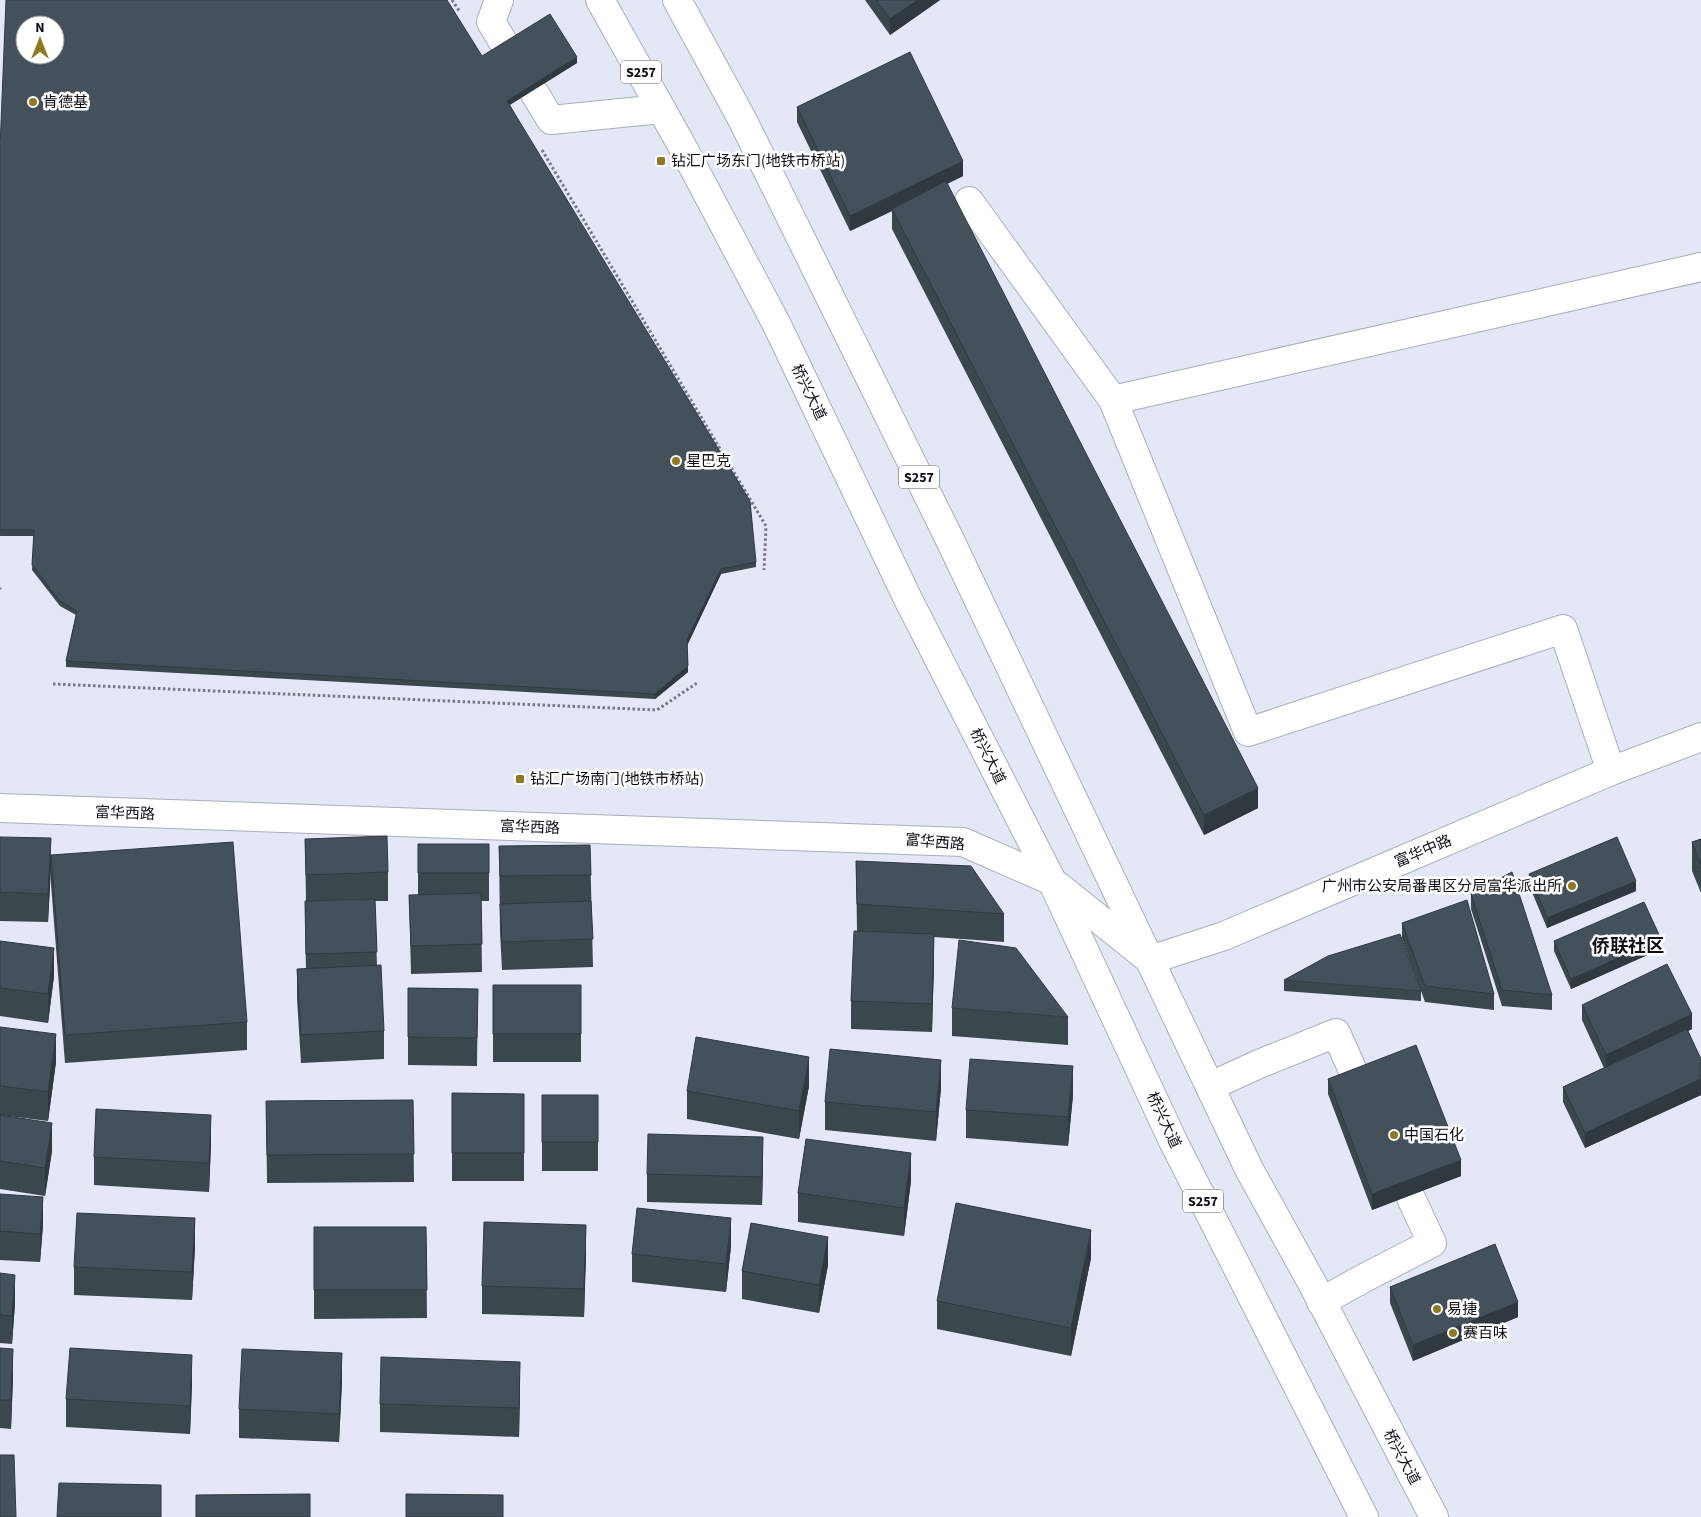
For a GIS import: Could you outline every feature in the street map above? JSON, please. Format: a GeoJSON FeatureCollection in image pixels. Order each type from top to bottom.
{"type":"FeatureCollection","features":[{"type":"Feature","properties":{"kind":"main road"},"geometry":{"type":"LineString","coordinates":[[499,0],[491,22],[505,45]]}},
{"type":"Feature","properties":{"kind":"main road","name":"桥兴大道"},"geometry":{"type":"LineString","coordinates":[[600,0],[777,325],[908,599],[1052,881],[1177,1149],[1364,1517]]}},
{"type":"Feature","properties":{"kind":"main road","name":"桥兴大道"},"geometry":{"type":"LineString","coordinates":[[677,0],[742,119],[950,540],[1250,1169],[1434,1517]]}},
{"type":"Feature","properties":{"kind":"main road"},"geometry":{"type":"LineString","coordinates":[[535,94],[551,120],[661,109]]}},
{"type":"Feature","properties":{"kind":"main road"},"geometry":{"type":"LineString","coordinates":[[969,201],[1113,400],[1248,732],[1563,628],[1611,771]]}},
{"type":"Feature","properties":{"kind":"main road"},"geometry":{"type":"LineString","coordinates":[[1113,400],[1701,267]]}},
{"type":"Feature","properties":{"kind":"main road","name":"富华中路"},"geometry":{"type":"LineString","coordinates":[[1150,960],[1224,936],[1611,771],[1701,737]]}},
{"type":"Feature","properties":{"kind":"main road","name":"富华西路"},"geometry":{"type":"LineString","coordinates":[[0,808],[963,842],[1052,881]]}},
{"type":"Feature","properties":{"kind":"main road"},"geometry":{"type":"LineString","coordinates":[[1052,881],[1150,960]]}},
{"type":"Feature","properties":{"kind":"main road"},"geometry":{"type":"LineString","coordinates":[[1211,1086],[1259,1064],[1336,1033],[1358,1082]]}},
{"type":"Feature","properties":{"kind":"main road"},"geometry":{"type":"LineString","coordinates":[[1321,1302],[1432,1243],[1411,1198]]}},
{"type":"Feature","properties":{"kind":"path"},"geometry":{"type":"LineString","coordinates":[[540,147],[766,526],[764,570]]}},
{"type":"Feature","properties":{"kind":"path"},"geometry":{"type":"LineString","coordinates":[[53,684],[657,710],[697,683]]}},
{"type":"Feature","properties":{"kind":"building"},"geometry":{"type":"Polygon","coordinates":[[[6,0],[447,0],[482,56],[550,14],[577,57],[507,101],[750,501],[756,562],[721,569],[687,640],[688,666],[655,694],[66,661],[77,611],[60,601],[32,565],[34,530],[0,530],[0,148],[6,0]]]}},
{"type":"Feature","properties":{"kind":"building"},"geometry":{"type":"Polygon","coordinates":[[[876,0],[918,0],[890,19],[876,0]]]}},
{"type":"Feature","properties":{"kind":"building"},"geometry":{"type":"Polygon","coordinates":[[[910,52],[963,161],[850,216],[797,107],[910,52]]]}},
{"type":"Feature","properties":{"kind":"building"},"geometry":{"type":"Polygon","coordinates":[[[946,181],[1258,788],[1204,815],[892,209],[946,181]]]}},
{"type":"Feature","properties":{"kind":"building"},"geometry":{"type":"Polygon","coordinates":[[[387,836],[388,872],[306,875],[305,839],[387,836]]]}},
{"type":"Feature","properties":{"kind":"building"},"geometry":{"type":"Polygon","coordinates":[[[0,837],[51,838],[48,894],[0,892],[0,837]]]}},
{"type":"Feature","properties":{"kind":"building"},"geometry":{"type":"Polygon","coordinates":[[[1617,837],[1636,881],[1547,918],[1529,874],[1617,837]]]}},
{"type":"Feature","properties":{"kind":"building"},"geometry":{"type":"Polygon","coordinates":[[[1701,839],[1701,865],[1692,842],[1701,839]]]}},
{"type":"Feature","properties":{"kind":"building"},"geometry":{"type":"Polygon","coordinates":[[[233,842],[247,1022],[65,1035],[51,855],[233,842]]]}},
{"type":"Feature","properties":{"kind":"building"},"geometry":{"type":"Polygon","coordinates":[[[418,844],[489,844],[489,873],[418,873],[418,844]]]}},
{"type":"Feature","properties":{"kind":"building"},"geometry":{"type":"Polygon","coordinates":[[[590,845],[591,875],[500,876],[499,846],[590,845]]]}},
{"type":"Feature","properties":{"kind":"building"},"geometry":{"type":"Polygon","coordinates":[[[856,861],[971,866],[1004,914],[857,904],[856,861]]]}},
{"type":"Feature","properties":{"kind":"building"},"geometry":{"type":"Polygon","coordinates":[[[1512,872],[1552,995],[1502,990],[1471,894],[1512,872]]]}},
{"type":"Feature","properties":{"kind":"building"},"geometry":{"type":"Polygon","coordinates":[[[481,893],[482,944],[411,946],[409,895],[481,893]]]}},
{"type":"Feature","properties":{"kind":"building"},"geometry":{"type":"Polygon","coordinates":[[[375,899],[377,952],[306,954],[305,901],[375,899]]]}},
{"type":"Feature","properties":{"kind":"building"},"geometry":{"type":"Polygon","coordinates":[[[1467,900],[1494,994],[1425,986],[1402,923],[1467,900]]]}},
{"type":"Feature","properties":{"kind":"building"},"geometry":{"type":"Polygon","coordinates":[[[591,901],[593,939],[502,942],[500,904],[591,901]]]}},
{"type":"Feature","properties":{"kind":"building"},"geometry":{"type":"Polygon","coordinates":[[[1644,902],[1661,939],[1571,979],[1554,941],[1644,902]]]}},
{"type":"Feature","properties":{"kind":"building"},"geometry":{"type":"Polygon","coordinates":[[[854,931],[934,934],[932,1004],[851,1001],[854,931]]]}},
{"type":"Feature","properties":{"kind":"building"},"geometry":{"type":"Polygon","coordinates":[[[1400,934],[1421,991],[1284,980],[1328,956],[1400,934]]]}},
{"type":"Feature","properties":{"kind":"building"},"geometry":{"type":"Polygon","coordinates":[[[959,940],[1016,948],[1068,1017],[952,1008],[959,940]]]}},
{"type":"Feature","properties":{"kind":"building"},"geometry":{"type":"Polygon","coordinates":[[[0,941],[54,948],[48,994],[0,988],[0,941]]]}},
{"type":"Feature","properties":{"kind":"building"},"geometry":{"type":"Polygon","coordinates":[[[1667,964],[1692,1014],[1606,1055],[1582,1005],[1667,964]]]}},
{"type":"Feature","properties":{"kind":"building"},"geometry":{"type":"Polygon","coordinates":[[[381,965],[384,1031],[301,1035],[297,969],[381,965]]]}},
{"type":"Feature","properties":{"kind":"building"},"geometry":{"type":"Polygon","coordinates":[[[493,985],[581,985],[581,1034],[493,1034],[493,985]]]}},
{"type":"Feature","properties":{"kind":"building"},"geometry":{"type":"Polygon","coordinates":[[[408,988],[478,989],[477,1038],[408,1037],[408,988]]]}},
{"type":"Feature","properties":{"kind":"building"},"geometry":{"type":"Polygon","coordinates":[[[0,1027],[56,1034],[48,1092],[0,1086],[0,1027]]]}},
{"type":"Feature","properties":{"kind":"building"},"geometry":{"type":"Polygon","coordinates":[[[1687,1029],[1701,1059],[1701,1079],[1585,1133],[1563,1087],[1687,1029]]]}},
{"type":"Feature","properties":{"kind":"building"},"geometry":{"type":"Polygon","coordinates":[[[696,1037],[809,1057],[799,1111],[687,1091],[696,1037]]]}},
{"type":"Feature","properties":{"kind":"building","name":"中国石化"},"geometry":{"type":"Polygon","coordinates":[[[1416,1045],[1461,1160],[1372,1194],[1328,1079],[1416,1045]]]}},
{"type":"Feature","properties":{"kind":"building"},"geometry":{"type":"Polygon","coordinates":[[[830,1049],[941,1060],[936,1112],[825,1102],[830,1049]]]}},
{"type":"Feature","properties":{"kind":"building"},"geometry":{"type":"Polygon","coordinates":[[[970,1059],[1073,1066],[1068,1117],[966,1110],[970,1059]]]}},
{"type":"Feature","properties":{"kind":"building"},"geometry":{"type":"Polygon","coordinates":[[[452,1093],[524,1094],[524,1153],[452,1153],[452,1093]]]}},
{"type":"Feature","properties":{"kind":"building"},"geometry":{"type":"Polygon","coordinates":[[[542,1095],[598,1095],[598,1142],[542,1142],[542,1095]]]}},
{"type":"Feature","properties":{"kind":"building"},"geometry":{"type":"Polygon","coordinates":[[[413,1100],[414,1154],[267,1155],[266,1101],[413,1100]]]}},
{"type":"Feature","properties":{"kind":"building"},"geometry":{"type":"Polygon","coordinates":[[[96,1109],[211,1115],[209,1163],[94,1157],[96,1109]]]}},
{"type":"Feature","properties":{"kind":"building"},"geometry":{"type":"Polygon","coordinates":[[[0,1115],[52,1123],[45,1168],[0,1161],[0,1115]]]}},
{"type":"Feature","properties":{"kind":"building"},"geometry":{"type":"Polygon","coordinates":[[[648,1134],[763,1137],[762,1177],[647,1174],[648,1134]]]}},
{"type":"Feature","properties":{"kind":"building"},"geometry":{"type":"Polygon","coordinates":[[[806,1139],[911,1153],[904,1208],[798,1193],[806,1139]]]}},
{"type":"Feature","properties":{"kind":"building"},"geometry":{"type":"Polygon","coordinates":[[[0,1194],[43,1197],[40,1234],[0,1231],[0,1194]]]}},
{"type":"Feature","properties":{"kind":"building"},"geometry":{"type":"Polygon","coordinates":[[[956,1203],[1091,1230],[1071,1328],[937,1301],[956,1203]]]}},
{"type":"Feature","properties":{"kind":"building"},"geometry":{"type":"Polygon","coordinates":[[[637,1208],[731,1218],[726,1264],[632,1254],[637,1208]]]}},
{"type":"Feature","properties":{"kind":"building"},"geometry":{"type":"Polygon","coordinates":[[[77,1213],[195,1218],[192,1272],[74,1267],[77,1213]]]}},
{"type":"Feature","properties":{"kind":"building"},"geometry":{"type":"Polygon","coordinates":[[[484,1222],[586,1225],[584,1289],[482,1286],[484,1222]]]}},
{"type":"Feature","properties":{"kind":"building"},"geometry":{"type":"Polygon","coordinates":[[[751,1223],[828,1237],[819,1285],[742,1271],[751,1223]]]}},
{"type":"Feature","properties":{"kind":"building"},"geometry":{"type":"Polygon","coordinates":[[[314,1227],[426,1227],[427,1290],[314,1290],[314,1227]]]}},
{"type":"Feature","properties":{"kind":"building"},"geometry":{"type":"Polygon","coordinates":[[[1495,1244],[1518,1302],[1413,1345],[1390,1287],[1495,1244]]]}},
{"type":"Feature","properties":{"kind":"building"},"geometry":{"type":"Polygon","coordinates":[[[0,1273],[15,1275],[12,1316],[0,1315],[0,1273]]]}},
{"type":"Feature","properties":{"kind":"building"},"geometry":{"type":"Polygon","coordinates":[[[0,1348],[13,1349],[11,1400],[0,1400],[0,1348]]]}},
{"type":"Feature","properties":{"kind":"building"},"geometry":{"type":"Polygon","coordinates":[[[70,1348],[192,1355],[190,1406],[66,1399],[70,1348]]]}},
{"type":"Feature","properties":{"kind":"building"},"geometry":{"type":"Polygon","coordinates":[[[242,1349],[342,1353],[339,1414],[239,1409],[242,1349]]]}},
{"type":"Feature","properties":{"kind":"building"},"geometry":{"type":"Polygon","coordinates":[[[381,1357],[520,1362],[519,1408],[380,1404],[381,1357]]]}},
{"type":"Feature","properties":{"kind":"building"},"geometry":{"type":"Polygon","coordinates":[[[0,1455],[14,1455],[16,1517],[0,1517],[0,1455]]]}},
{"type":"Feature","properties":{"kind":"building"},"geometry":{"type":"Polygon","coordinates":[[[59,1483],[161,1485],[161,1517],[57,1517],[59,1483]]]}},
{"type":"Feature","properties":{"kind":"building"},"geometry":{"type":"Polygon","coordinates":[[[310,1494],[310,1517],[196,1517],[196,1495],[310,1494]]]}},
{"type":"Feature","properties":{"kind":"building"},"geometry":{"type":"Polygon","coordinates":[[[406,1494],[503,1495],[503,1517],[406,1517],[406,1494]]]}},
{"type":"Feature","properties":{"kind":"place","name":"肯德基"},"geometry":{"type":"Point","coordinates":[33,102]}},
{"type":"Feature","properties":{"kind":"place","name":"钻汇广场东门(地铁市桥站)"},"geometry":{"type":"Point","coordinates":[661,161]}},
{"type":"Feature","properties":{"kind":"place","name":"星巴克"},"geometry":{"type":"Point","coordinates":[676,461]}},
{"type":"Feature","properties":{"kind":"place","name":"钻汇广场南门(地铁市桥站)"},"geometry":{"type":"Point","coordinates":[520,779]}},
{"type":"Feature","properties":{"kind":"place","name":"广州市公安局番禺区分局富华派出所"},"geometry":{"type":"Point","coordinates":[1572,886]}},
{"type":"Feature","properties":{"kind":"place","name":"中国石化"},"geometry":{"type":"Point","coordinates":[1394,1135]}},
{"type":"Feature","properties":{"kind":"place","name":"易捷"},"geometry":{"type":"Point","coordinates":[1437,1309]}},
{"type":"Feature","properties":{"kind":"place","name":"赛百味"},"geometry":{"type":"Point","coordinates":[1453,1333]}},
{"type":"Feature","properties":{"kind":"district","name":"侨联社区"},"geometry":{"type":"Point","coordinates":[1628,946]}}]}
